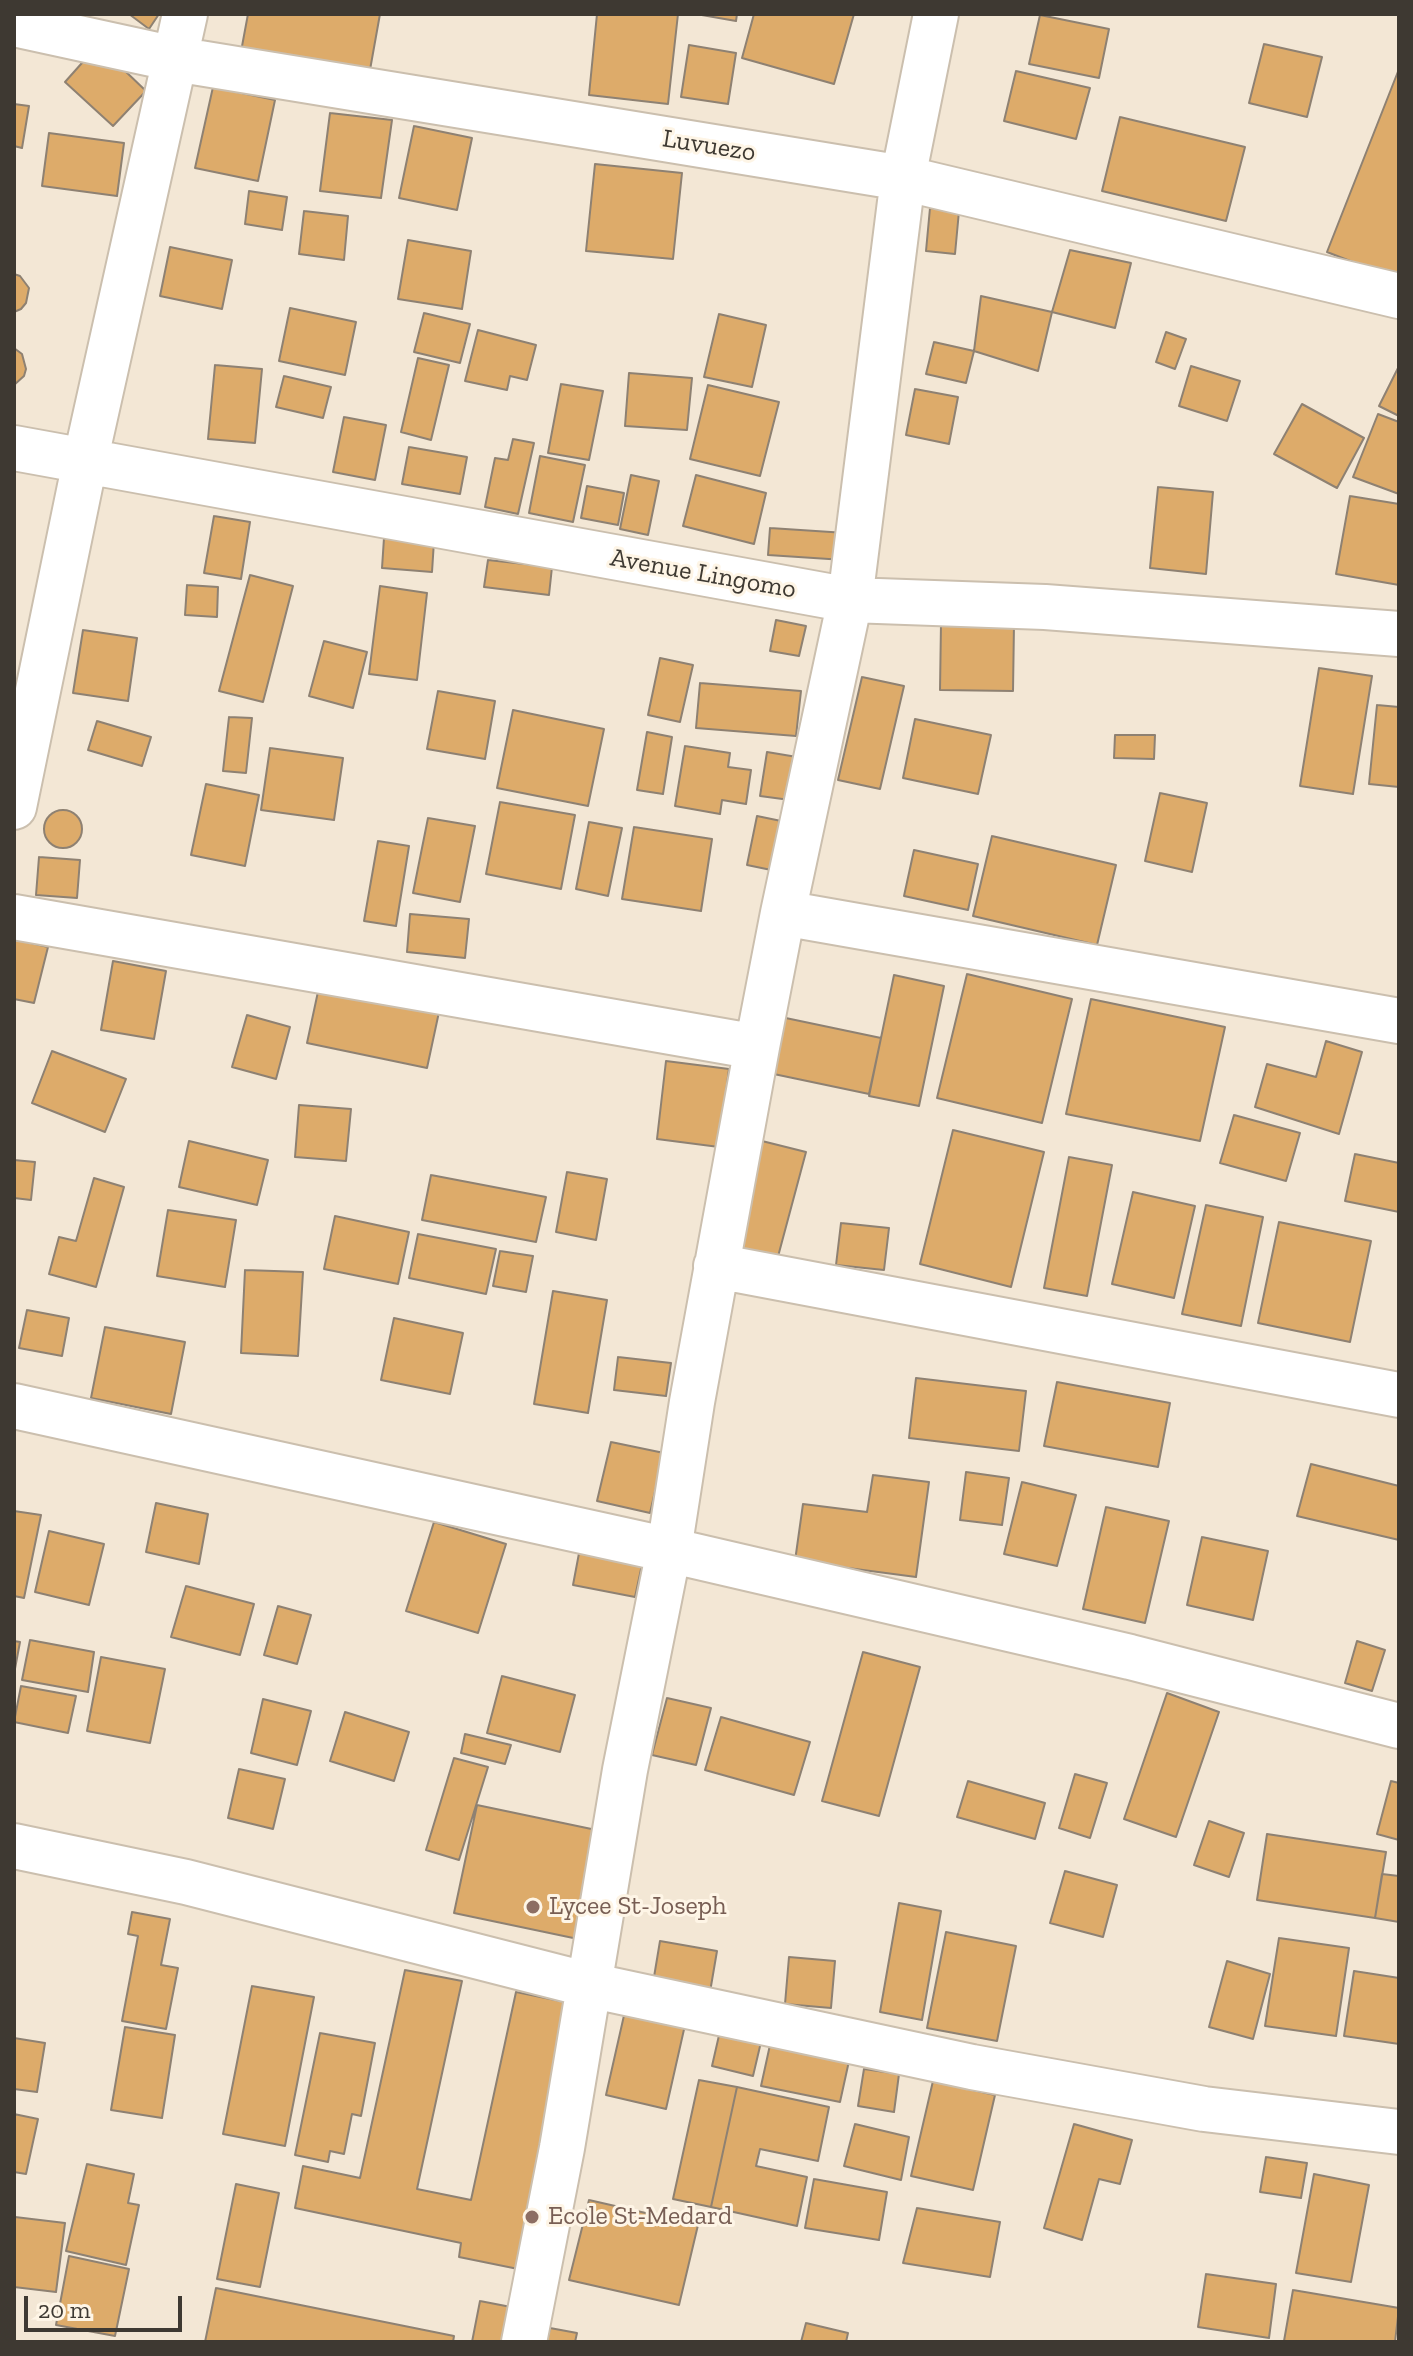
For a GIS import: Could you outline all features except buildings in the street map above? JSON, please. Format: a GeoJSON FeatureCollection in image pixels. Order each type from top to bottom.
{"type":"FeatureCollection","features":[{"type":"Feature","properties":{"kind":"street"},"geometry":{"type":"LineString","coordinates":[[14,807],[85,462],[185,14]]}},
{"type":"Feature","properties":{"kind":"street"},"geometry":{"type":"LineString","coordinates":[[524,2342],[562,2148],[625,1770],[669,1550],[716,1266],[783,913],[850,600],[903,178],[936,14]]}},
{"type":"Feature","properties":{"kind":"street","name":"Luvuezo"},"geometry":{"type":"LineString","coordinates":[[14,24],[175,59],[903,178],[1399,296]]}},
{"type":"Feature","properties":{"kind":"street","name":"Avenue Lingomo"},"geometry":{"type":"LineString","coordinates":[[14,448],[850,600],[1045,607],[1399,634]]}},
{"type":"Feature","properties":{"kind":"street"},"geometry":{"type":"LineString","coordinates":[[783,913],[1399,1021]]}},
{"type":"Feature","properties":{"kind":"street"},"geometry":{"type":"LineString","coordinates":[[14,917],[757,1047]]}},
{"type":"Feature","properties":{"kind":"street"},"geometry":{"type":"LineString","coordinates":[[716,1266],[1399,1395]]}},
{"type":"Feature","properties":{"kind":"street"},"geometry":{"type":"LineString","coordinates":[[14,1406],[669,1550],[1130,1657],[1399,1726]]}},
{"type":"Feature","properties":{"kind":"street"},"geometry":{"type":"LineString","coordinates":[[14,1846],[186,1882],[589,1985],[972,2067],[1204,2109],[1399,2132]]}},
{"type":"Feature","properties":{"kind":"place","name":"Lycee St-Joseph"},"geometry":{"type":"Point","coordinates":[533,1907]}},
{"type":"Feature","properties":{"kind":"place","name":"Ecole St-Medard"},"geometry":{"type":"Point","coordinates":[532,2217]}}]}
